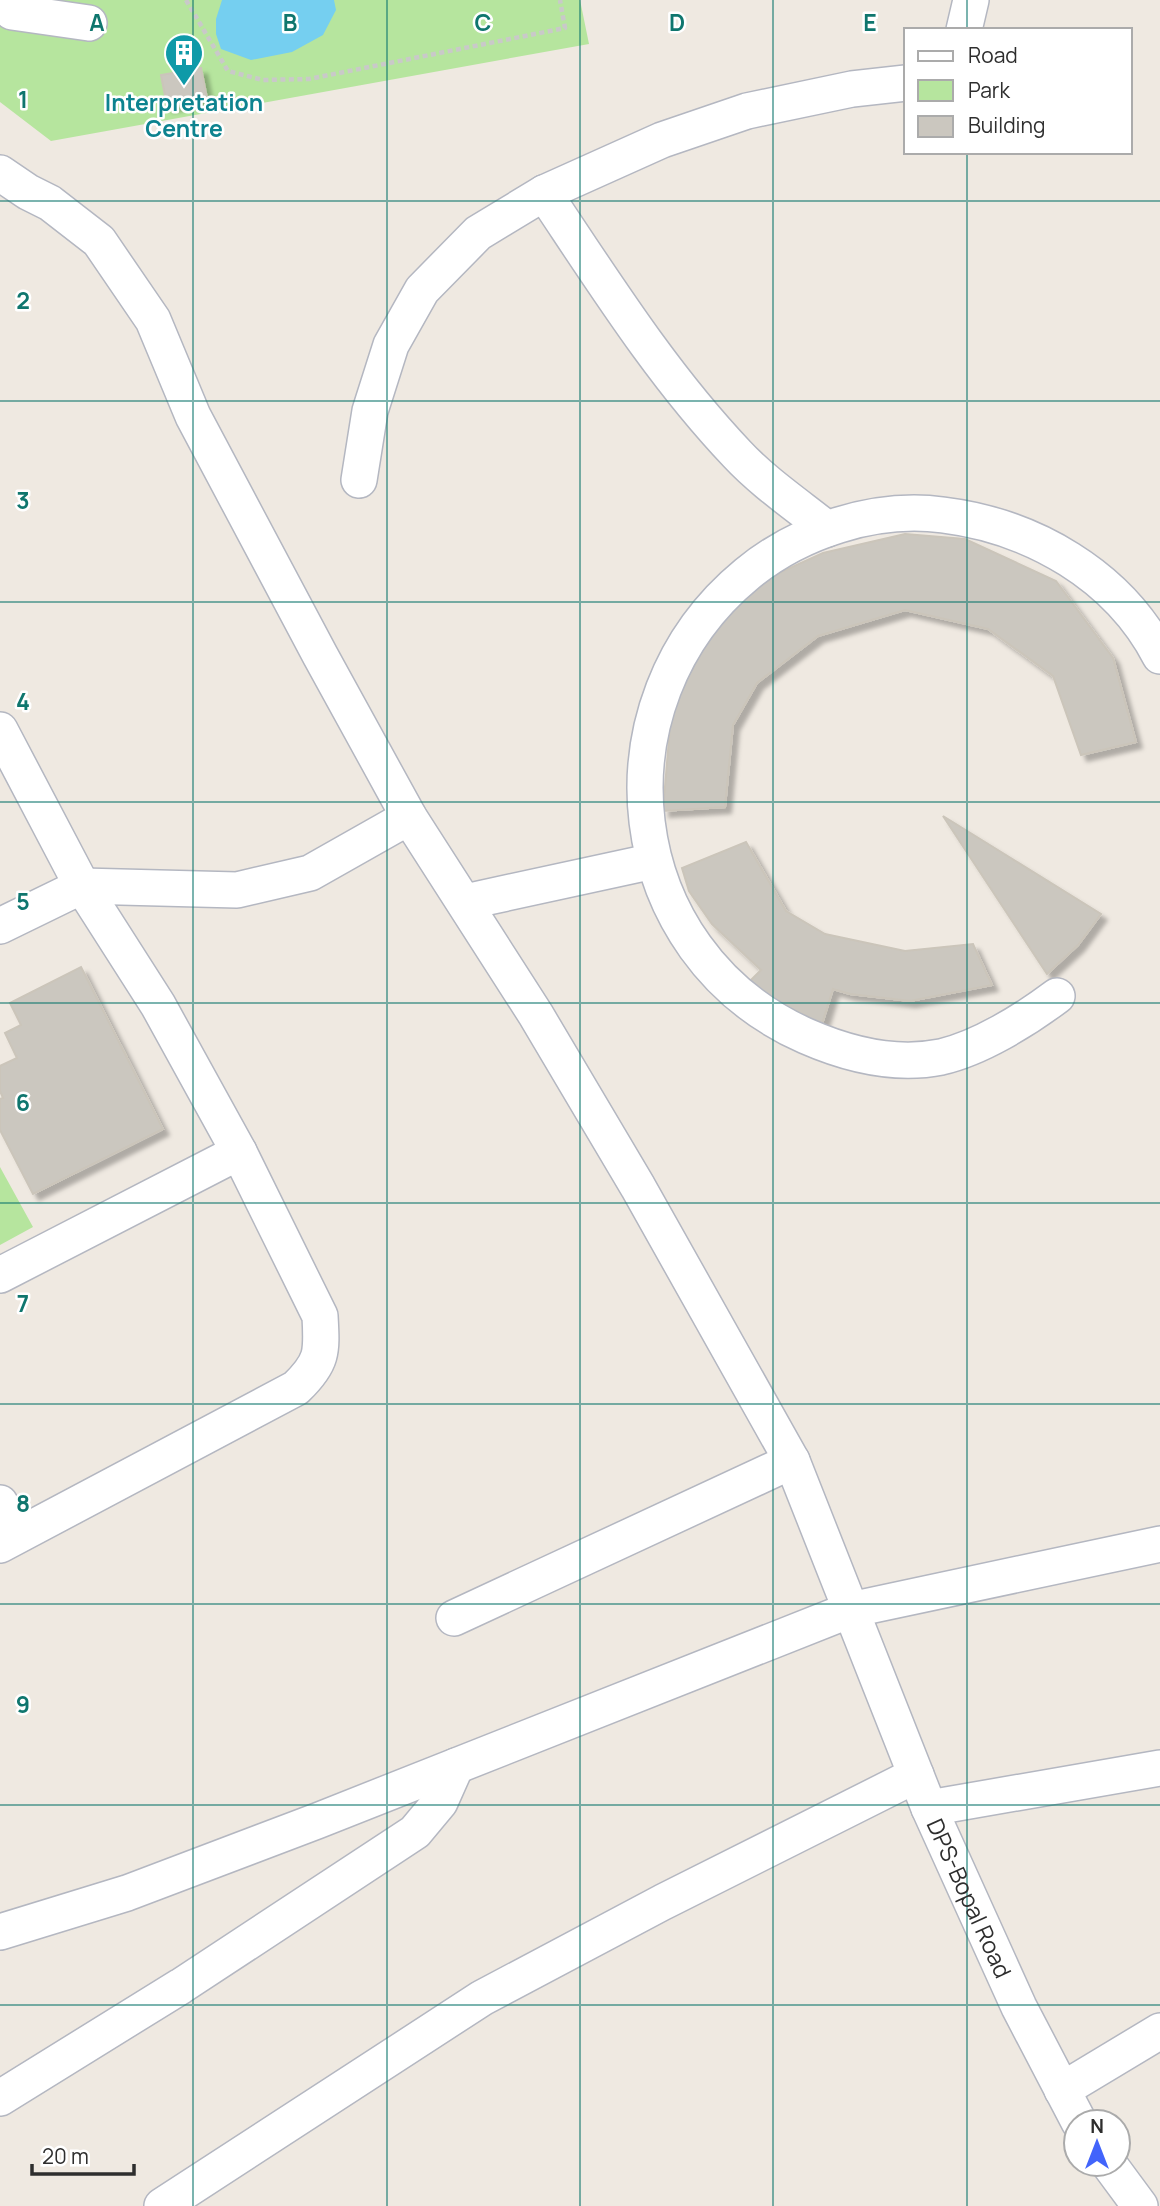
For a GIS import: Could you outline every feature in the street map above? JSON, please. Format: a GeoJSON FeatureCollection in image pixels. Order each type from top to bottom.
{"type":"FeatureCollection","features":[{"type":"Feature","properties":{"kind":"street"},"geometry":{"type":"LineString","coordinates":[[964,28],[971,0]]}},
{"type":"Feature","properties":{"kind":"street"},"geometry":{"type":"LineString","coordinates":[[10,10],[89,23]]}},
{"type":"Feature","properties":{"kind":"street"},"geometry":{"type":"LineString","coordinates":[[359,480],[370,411],[391,345],[422,290],[478,233],[544,194],[662,140],[747,111],[852,89],[904,83]]}},
{"type":"Feature","properties":{"kind":"street"},"geometry":{"type":"LineString","coordinates":[[0,173],[28,192],[50,202],[99,241],[153,320],[193,416],[410,817],[536,1015],[638,1187],[792,1461],[929,1808]]}},
{"type":"Feature","properties":{"kind":"street"},"geometry":{"type":"LineString","coordinates":[[544,194],[642,340],[688,400],[739,457],[827,529]]}},
{"type":"Feature","properties":{"kind":"street"},"geometry":{"type":"LineString","coordinates":[[1057,996],[1034,1014],[985,1040],[942,1056],[900,1060],[863,1055],[827,1045],[792,1030],[760,1011],[723,978],[684,929],[666,897],[646,824],[643,787],[646,750],[654,713],[666,678],[684,645],[705,615],[731,587],[792,544],[827,529],[862,519],[900,514],[937,514],[975,519],[1010,529],[1045,544],[1107,587],[1132,614],[1160,656]]}},
{"type":"Feature","properties":{"kind":"street"},"geometry":{"type":"LineString","coordinates":[[0,730],[82,886],[158,1005],[239,1152],[320,1316],[322,1345],[314,1371],[296,1388],[8,1540],[0,1503]]}},
{"type":"Feature","properties":{"kind":"street"},"geometry":{"type":"LineString","coordinates":[[0,926],[82,886],[237,890],[310,873],[410,817]]}},
{"type":"Feature","properties":{"kind":"street"},"geometry":{"type":"LineString","coordinates":[[465,902],[654,861]]}},
{"type":"Feature","properties":{"kind":"street"},"geometry":{"type":"LineString","coordinates":[[0,1275],[239,1152]]}},
{"type":"Feature","properties":{"kind":"street"},"geometry":{"type":"LineString","coordinates":[[454,1618],[792,1461]]}},
{"type":"Feature","properties":{"kind":"street"},"geometry":{"type":"LineString","coordinates":[[0,1932],[127,1893],[850,1610],[1160,1544]]}},
{"type":"Feature","properties":{"kind":"street"},"geometry":{"type":"LineString","coordinates":[[0,2098],[181,1986],[415,1832],[440,1802],[456,1766]]}},
{"type":"Feature","properties":{"kind":"street","name":"DPS-Bopal Road"},"geometry":{"type":"LineString","coordinates":[[1072,2108],[1019,2007],[929,1808],[1160,1768]]}},
{"type":"Feature","properties":{"kind":"street"},"geometry":{"type":"LineString","coordinates":[[162,2206],[482,1998],[651,1908],[916,1775]]}},
{"type":"Feature","properties":{"kind":"street"},"geometry":{"type":"LineString","coordinates":[[1062,2090],[1160,2031]]}},
{"type":"Feature","properties":{"kind":"street"},"geometry":{"type":"LineString","coordinates":[[1120,2178],[1140,2206]]}},
{"type":"Feature","properties":{"kind":"path"},"geometry":{"type":"LineString","coordinates":[[186,0],[228,71],[264,80],[309,79],[565,28],[560,0]]}},
{"type":"Feature","properties":{"kind":"green space"},"geometry":{"type":"Polygon","coordinates":[[[0,0],[580,0],[589,44],[51,141],[0,102],[0,0]]]}},
{"type":"Feature","properties":{"kind":"green space"},"geometry":{"type":"Polygon","coordinates":[[[0,1167],[33,1227],[0,1245],[0,1167]]]}},
{"type":"Feature","properties":{"kind":"water"},"geometry":{"type":"Polygon","coordinates":[[[222,0],[334,0],[336,10],[323,35],[292,52],[251,60],[221,49],[216,34],[216,19],[222,0]]]}},
{"type":"Feature","properties":{"kind":"building","name":"Interpretation Centre"},"geometry":{"type":"Polygon","coordinates":[[[201,68],[207,98],[167,106],[161,75],[201,68]]]}},
{"type":"Feature","properties":{"kind":"building"},"geometry":{"type":"Polygon","coordinates":[[[905,534],[965,539],[1056,581],[1113,658],[1136,742],[1081,755],[1053,676],[988,629],[905,610],[818,636],[757,683],[733,725],[725,807],[663,811],[671,715],[689,664],[748,587],[823,553],[905,534]]]}},
{"type":"Feature","properties":{"kind":"building"},"geometry":{"type":"Polygon","coordinates":[[[943,816],[1101,914],[1078,945],[1047,974],[943,816]]]}},
{"type":"Feature","properties":{"kind":"building"},"geometry":{"type":"Polygon","coordinates":[[[746,842],[786,911],[825,934],[905,951],[973,944],[992,985],[910,1001],[850,994],[833,989],[822,1024],[745,986],[761,970],[712,924],[689,891],[682,868],[746,842]]]}},
{"type":"Feature","properties":{"kind":"building"},"geometry":{"type":"Polygon","coordinates":[[[81,967],[163,1129],[33,1194],[0,1130],[0,1099],[3,1098],[0,1091],[0,1066],[17,1058],[5,1033],[21,1025],[10,1003],[81,967]]]}},
{"type":"Feature","properties":{"kind":"place","name":"Interpretation Centre"},"geometry":{"type":"Point","coordinates":[184,87]}}]}
